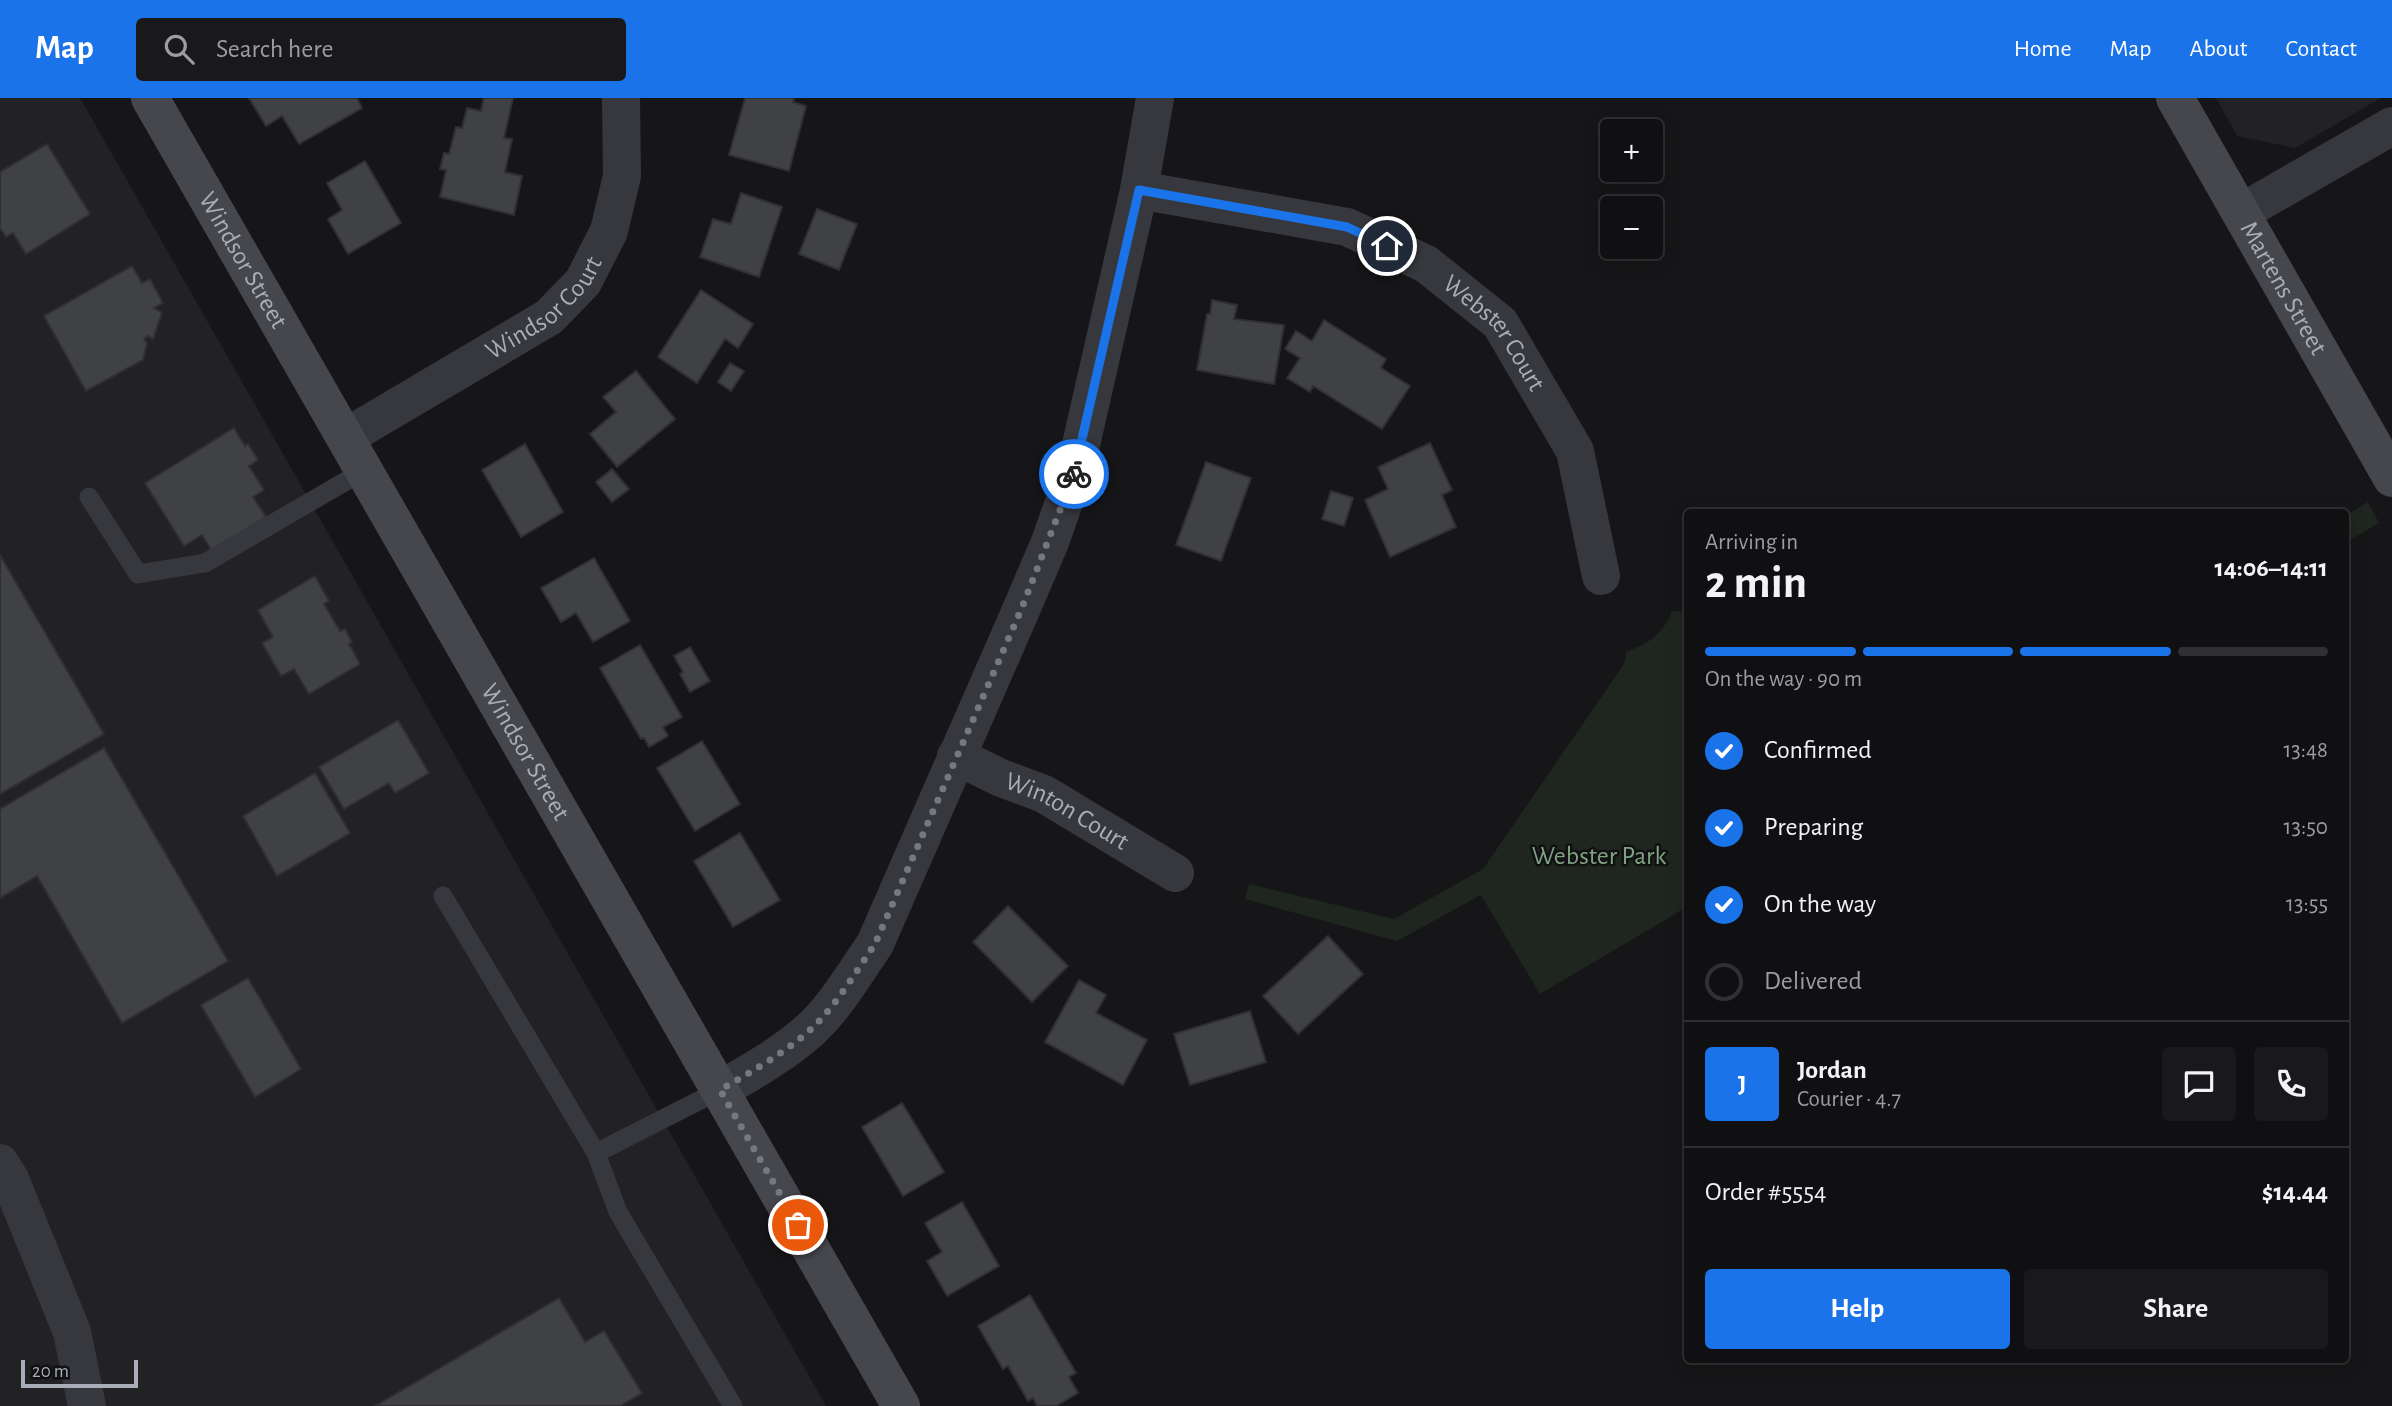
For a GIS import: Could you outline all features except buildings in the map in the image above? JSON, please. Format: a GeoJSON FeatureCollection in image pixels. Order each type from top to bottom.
{"type":"FeatureCollection","features":[{"type":"Feature","properties":{"kind":"street","name":"Windsor Street"},"geometry":{"type":"LineString","coordinates":[[150,98],[901,1406]]}},
{"type":"Feature","properties":{"kind":"street","name":"Windsor Court"},"geometry":{"type":"LineString","coordinates":[[346,438],[549,317],[583,282],[609,231],[622,176],[621,98]]}},
{"type":"Feature","properties":{"kind":"street"},"geometry":{"type":"LineString","coordinates":[[720,1090],[766,1063],[810,1030],[845,988],[875,944],[1031,587],[1075,471],[1139,190],[1155,98]]}},
{"type":"Feature","properties":{"kind":"street","name":"Martens Street"},"geometry":{"type":"LineString","coordinates":[[2175,98],[2392,478]]}},
{"type":"Feature","properties":{"kind":"street"},"geometry":{"type":"LineString","coordinates":[[2242,212],[2392,126]]}},
{"type":"Feature","properties":{"kind":"street","name":"Webster Court"},"geometry":{"type":"LineString","coordinates":[[1139,190],[1347,227],[1426,264],[1500,323],[1574,451],[1601,576]]}},
{"type":"Feature","properties":{"kind":"street","name":"Winton Court"},"geometry":{"type":"LineString","coordinates":[[956,756],[1001,778],[1044,794],[1175,873]]}},
{"type":"Feature","properties":{"kind":"street"},"geometry":{"type":"LineString","coordinates":[[0,1163],[10,1180],[72,1332],[87,1406]]}},
{"type":"Feature","properties":{"kind":"lane"},"geometry":{"type":"LineString","coordinates":[[89,497],[138,574],[205,563],[365,470]]}},
{"type":"Feature","properties":{"kind":"lane"},"geometry":{"type":"LineString","coordinates":[[443,896],[596,1153],[618,1212],[733,1406]]}},
{"type":"Feature","properties":{"kind":"lane"},"geometry":{"type":"LineString","coordinates":[[596,1153],[720,1090]]}},
{"type":"Feature","properties":{"kind":"shaded area"},"geometry":{"type":"Polygon","coordinates":[[[0,98],[80,98],[826,1406],[0,1406],[0,98]]]}},
{"type":"Feature","properties":{"kind":"shaded area"},"geometry":{"type":"Polygon","coordinates":[[[2216,98],[2381,98],[2295,148],[2237,136],[2216,98]]]}},
{"type":"Feature","properties":{"kind":"green space"},"geometry":{"type":"Polygon","coordinates":[[[2368,502],[2379,523],[2349,541],[2349,514],[2368,502]]]}},
{"type":"Feature","properties":{"kind":"green space","name":"Webster Park"},"geometry":{"type":"Polygon","coordinates":[[[1672,611],[1684,611],[1684,909],[1540,994],[1481,895],[1397,941],[1245,899],[1249,884],[1394,919],[1483,869],[1624,664],[1626,652],[1642,645],[1664,627],[1672,611]]]}},
{"type":"Feature","properties":{"kind":"way so far"},"geometry":{"type":"LineString","coordinates":[[798,1225],[720,1090],[766,1063],[810,1030],[845,988],[875,944],[1021,610],[1074,474]]}},
{"type":"Feature","properties":{"kind":"route"},"geometry":{"type":"LineString","coordinates":[[1074,474],[1139,190],[1347,227],[1387,246]]}}]}
